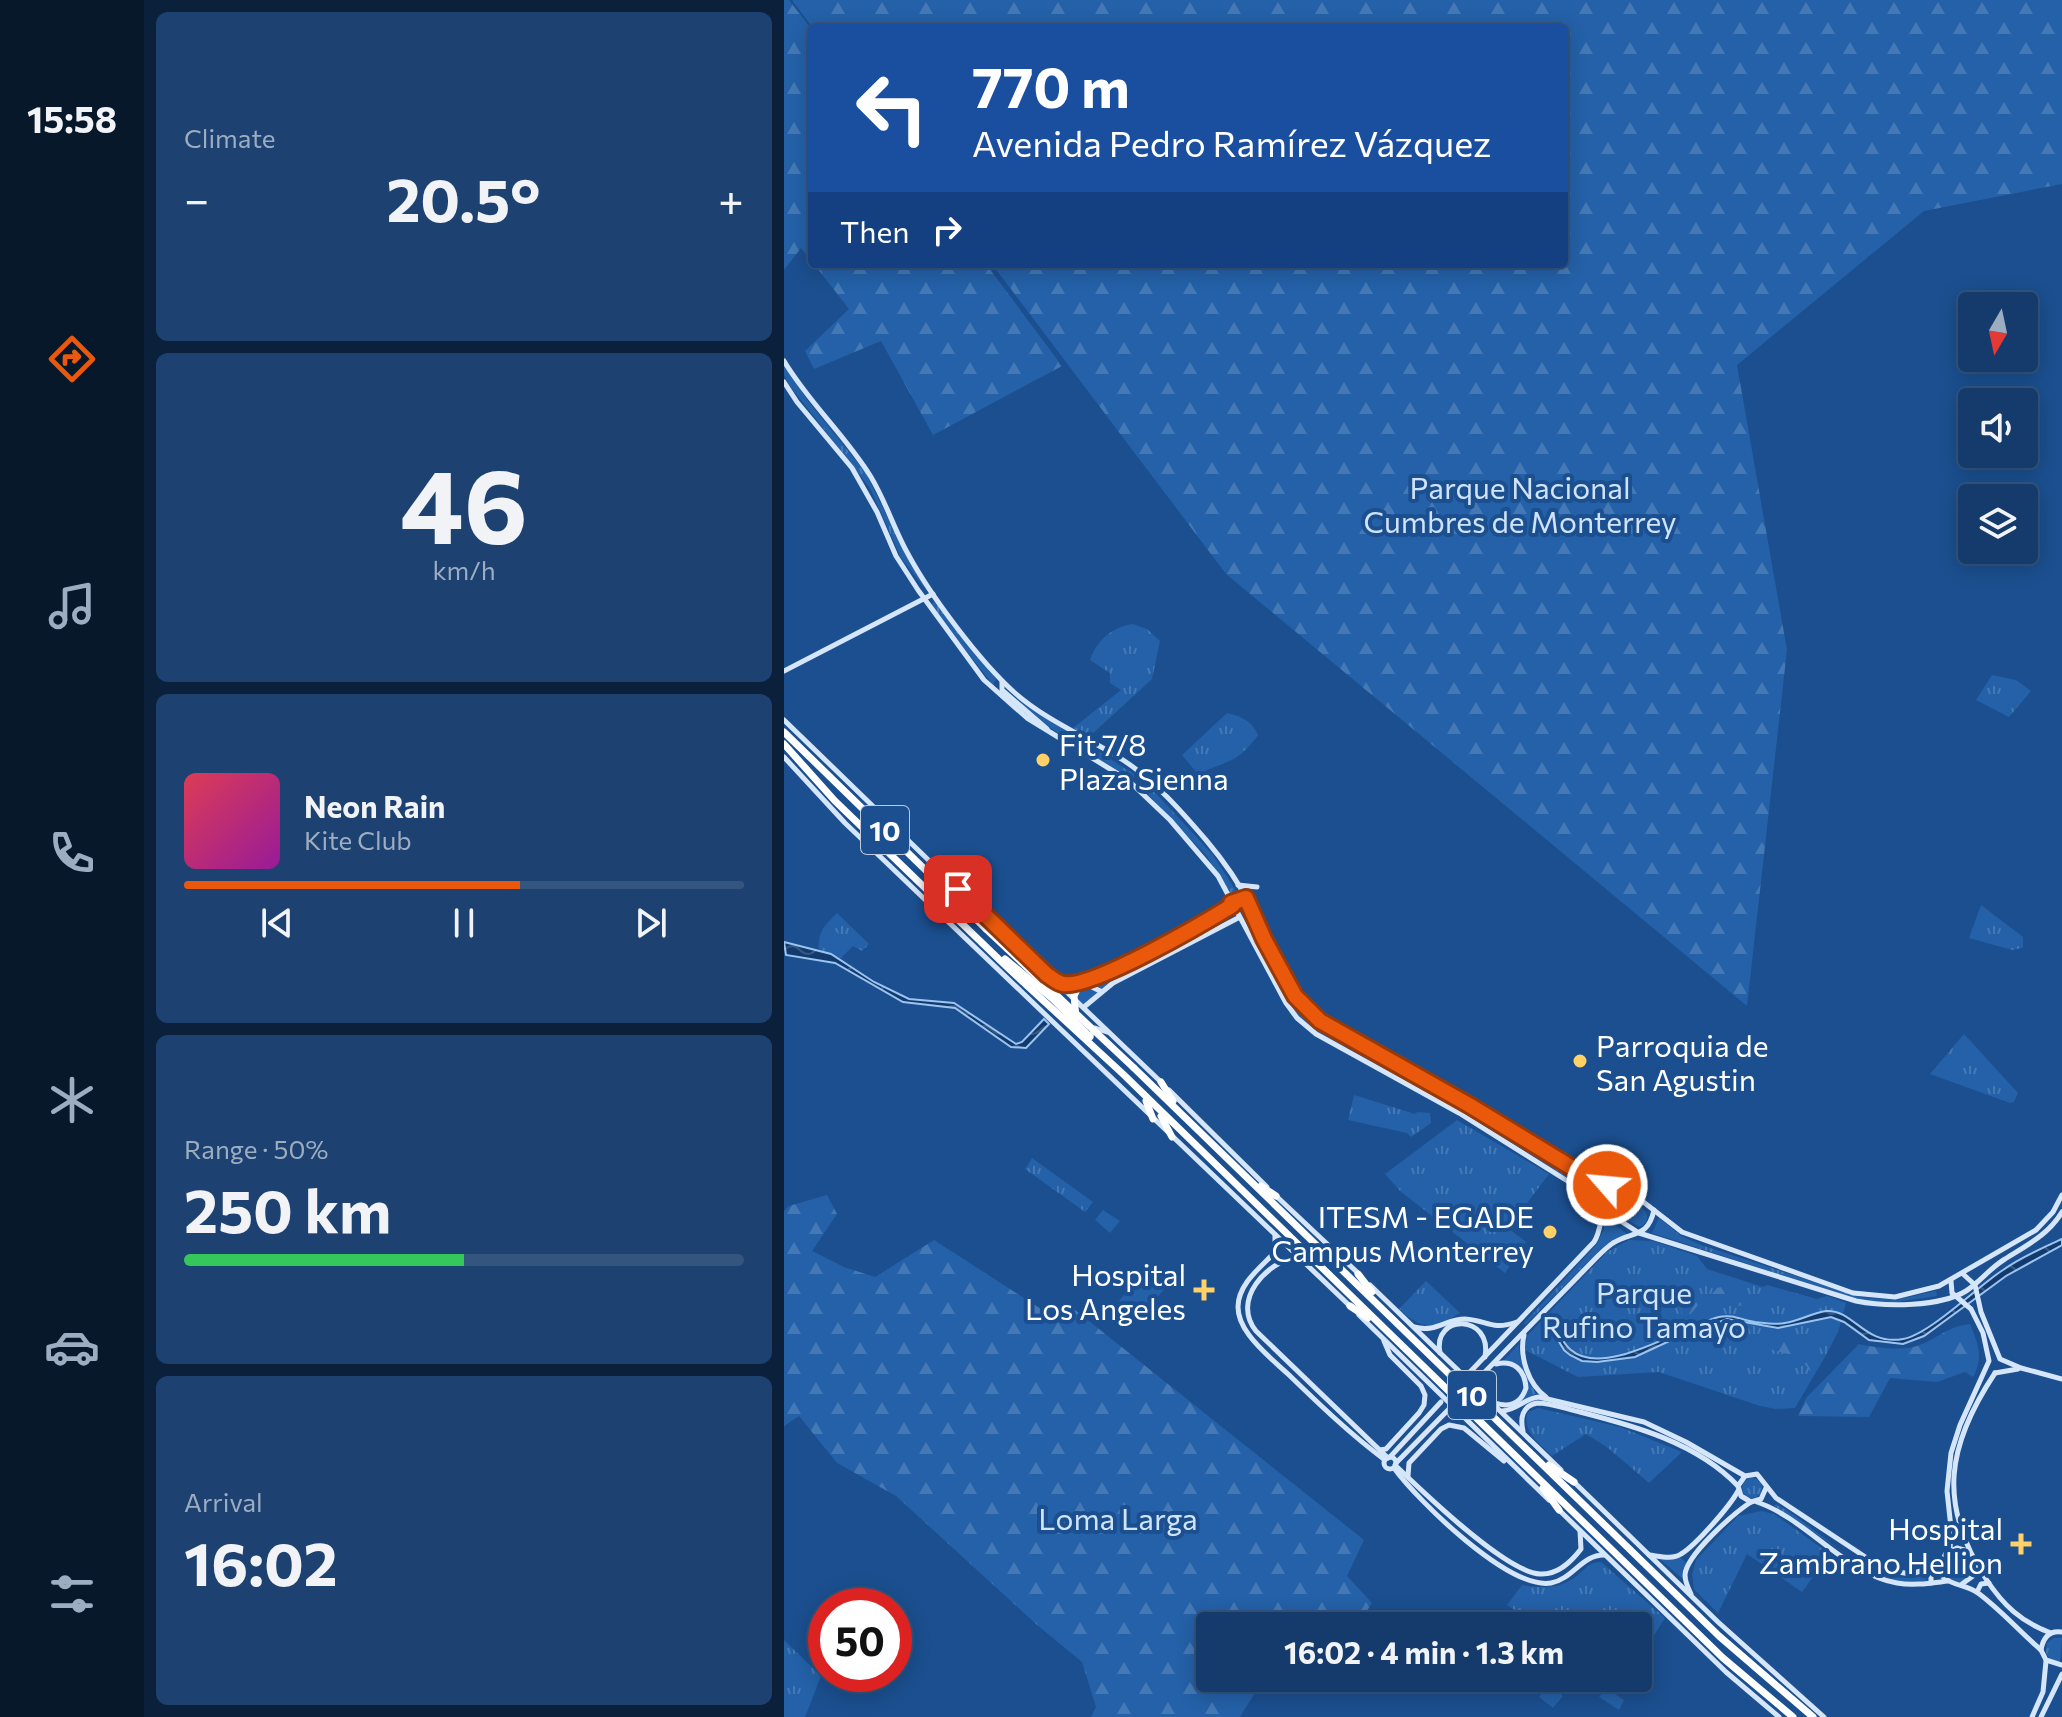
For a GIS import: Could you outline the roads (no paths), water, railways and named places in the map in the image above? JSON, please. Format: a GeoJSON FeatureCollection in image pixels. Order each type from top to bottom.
{"type":"FeatureCollection","features":[{"type":"Feature","properties":{"kind":"highway","name":"10"},"geometry":{"type":"LineString","coordinates":[[784,732],[1730,1646],[1813,1717]]}},
{"type":"Feature","properties":{"kind":"highway","name":"10"},"geometry":{"type":"LineString","coordinates":[[784,744],[835,801],[1123,1074],[1723,1658],[1793,1717]]}},
{"type":"Feature","properties":{"kind":"highway"},"geometry":{"type":"LineString","coordinates":[[784,751],[808,769]]}},
{"type":"Feature","properties":{"kind":"highway"},"geometry":{"type":"LineString","coordinates":[[946,877],[984,926]]}},
{"type":"Feature","properties":{"kind":"highway"},"geometry":{"type":"LineString","coordinates":[[985,945],[991,946],[1053,999],[1117,1064],[1123,1074]]}},
{"type":"Feature","properties":{"kind":"highway"},"geometry":{"type":"LineString","coordinates":[[1077,1023],[1075,1004],[1080,983]]}},
{"type":"Feature","properties":{"kind":"highway"},"geometry":{"type":"LineString","coordinates":[[1053,999],[1084,1007]]}},
{"type":"Feature","properties":{"kind":"highway"},"geometry":{"type":"LineString","coordinates":[[1064,1010],[1075,1004]]}},
{"type":"Feature","properties":{"kind":"highway"},"geometry":{"type":"LineString","coordinates":[[1161,1082],[1181,1113]]}},
{"type":"Feature","properties":{"kind":"highway"},"geometry":{"type":"LineString","coordinates":[[1143,1095],[1153,1119]]}},
{"type":"Feature","properties":{"kind":"highway"},"geometry":{"type":"LineString","coordinates":[[1155,1108],[1172,1137]]}},
{"type":"Feature","properties":{"kind":"highway"},"geometry":{"type":"LineString","coordinates":[[1249,1178],[1276,1196]]}},
{"type":"Feature","properties":{"kind":"highway"},"geometry":{"type":"LineString","coordinates":[[1358,1274],[1385,1310]]}},
{"type":"Feature","properties":{"kind":"highway"},"geometry":{"type":"LineString","coordinates":[[1350,1306],[1383,1328]]}},
{"type":"Feature","properties":{"kind":"highway"},"geometry":{"type":"LineString","coordinates":[[1532,1454],[1574,1482]]}},
{"type":"Feature","properties":{"kind":"highway"},"geometry":{"type":"LineString","coordinates":[[1524,1465],[1559,1510]]}},
{"type":"Feature","properties":{"kind":"street"},"geometry":{"type":"LineString","coordinates":[[784,361],[807,397],[867,471],[908,553],[933,594],[1002,680],[1030,705],[1143,775],[1199,832],[1246,898],[1303,1006],[1333,1030],[1469,1105],[1579,1172],[1637,1197],[1689,1235],[1853,1293],[1895,1297],[1951,1281],[2039,1228],[2062,1195]]}},
{"type":"Feature","properties":{"kind":"street"},"geometry":{"type":"LineString","coordinates":[[784,382],[862,483],[896,556],[924,600],[994,690],[1027,718],[1134,786],[1178,829],[1218,876],[1291,1011],[1316,1034],[1459,1113],[1577,1187],[1639,1233],[1856,1301],[1892,1305],[1955,1297],[2041,1237],[2062,1212]]}},
{"type":"Feature","properties":{"kind":"street"},"geometry":{"type":"LineString","coordinates":[[784,671],[933,594]]}},
{"type":"Feature","properties":{"kind":"street"},"geometry":{"type":"LineString","coordinates":[[1002,680],[1002,690],[1045,725],[1048,731]]}},
{"type":"Feature","properties":{"kind":"street"},"geometry":{"type":"LineString","coordinates":[[784,720],[1693,1598],[1824,1717]]}},
{"type":"Feature","properties":{"kind":"street"},"geometry":{"type":"LineString","coordinates":[[784,757],[845,823],[1350,1306],[1726,1672],[1779,1717]]}},
{"type":"Feature","properties":{"kind":"street"},"geometry":{"type":"LineString","coordinates":[[1218,876],[1224,877],[1229,873]]}},
{"type":"Feature","properties":{"kind":"street"},"geometry":{"type":"LineString","coordinates":[[1236,884],[1245,888],[1257,887]]}},
{"type":"Feature","properties":{"kind":"street"},"geometry":{"type":"LineString","coordinates":[[1060,984],[1080,983],[1097,976],[1152,950],[1246,898]]}},
{"type":"Feature","properties":{"kind":"street"},"geometry":{"type":"LineString","coordinates":[[1204,935],[1218,922],[1217,915]]}},
{"type":"Feature","properties":{"kind":"street"},"geometry":{"type":"LineString","coordinates":[[1084,1007],[1102,990],[1238,918]]}},
{"type":"Feature","properties":{"kind":"street"},"geometry":{"type":"LineString","coordinates":[[1148,964],[1154,957],[1152,950]]}},
{"type":"Feature","properties":{"kind":"street"},"geometry":{"type":"LineString","coordinates":[[1270,974],[1282,970]]}},
{"type":"Feature","properties":{"kind":"street"},"geometry":{"type":"LineString","coordinates":[[1034,984],[1044,984],[1047,975]]}},
{"type":"Feature","properties":{"kind":"street"},"geometry":{"type":"LineString","coordinates":[[1097,976],[1092,987],[1102,990]]}},
{"type":"Feature","properties":{"kind":"street"},"geometry":{"type":"LineString","coordinates":[[1276,986],[1280,982],[1288,982]]}},
{"type":"Feature","properties":{"kind":"street"},"geometry":{"type":"LineString","coordinates":[[1090,1037],[1092,1030],[1097,1028],[1115,1037]]}},
{"type":"Feature","properties":{"kind":"street"},"geometry":{"type":"LineString","coordinates":[[1469,1373],[1588,1249],[1599,1235],[1610,1195],[1621,1191]]}},
{"type":"Feature","properties":{"kind":"street"},"geometry":{"type":"LineString","coordinates":[[1477,1380],[1597,1257],[1614,1242],[1649,1226],[1654,1210]]}},
{"type":"Feature","properties":{"kind":"street"},"geometry":{"type":"LineString","coordinates":[[1275,1234],[1275,1252],[1243,1288],[1238,1307],[1241,1323],[1254,1341],[1352,1435],[1387,1458]]}},
{"type":"Feature","properties":{"kind":"street"},"geometry":{"type":"LineString","coordinates":[[1588,1249],[1597,1257]]}},
{"type":"Feature","properties":{"kind":"street"},"geometry":{"type":"LineString","coordinates":[[1275,1252],[1282,1259]]}},
{"type":"Feature","properties":{"kind":"street"},"geometry":{"type":"LineString","coordinates":[[1299,1257],[1282,1259],[1252,1289],[1247,1307],[1250,1323],[1421,1490],[1468,1530],[1518,1566],[1532,1573],[1558,1571],[1581,1549]]}},
{"type":"Feature","properties":{"kind":"street"},"geometry":{"type":"LineString","coordinates":[[1977,1265],[1985,1274]]}},
{"type":"Feature","properties":{"kind":"street"},"geometry":{"type":"LineString","coordinates":[[1963,1274],[1975,1285],[1981,1312],[2003,1366],[1970,1416],[1958,1450],[1954,1506],[1970,1552],[2007,1608],[2037,1628],[2051,1633],[2062,1632]]}},
{"type":"Feature","properties":{"kind":"street"},"geometry":{"type":"LineString","coordinates":[[1951,1281],[1950,1290],[1974,1314],[1985,1338],[1988,1363],[1998,1372]]}},
{"type":"Feature","properties":{"kind":"street"},"geometry":{"type":"LineString","coordinates":[[1936,1287],[1940,1293],[1939,1300]]}},
{"type":"Feature","properties":{"kind":"street"},"geometry":{"type":"LineString","coordinates":[[1413,1326],[1434,1329],[1463,1319],[1498,1326],[1521,1321]]}},
{"type":"Feature","properties":{"kind":"street"},"geometry":{"type":"LineString","coordinates":[[1440,1353],[1439,1343],[1444,1332],[1455,1325],[1465,1324],[1475,1327],[1482,1334],[1484,1358]]}},
{"type":"Feature","properties":{"kind":"street"},"geometry":{"type":"LineString","coordinates":[[1524,1333],[1521,1349],[1524,1360],[1535,1386],[1547,1398]]}},
{"type":"Feature","properties":{"kind":"street"},"geometry":{"type":"LineString","coordinates":[[1380,1450],[1386,1449],[1419,1413],[1425,1395],[1421,1386],[1388,1352],[1384,1340]]}},
{"type":"Feature","properties":{"kind":"street"},"geometry":{"type":"LineString","coordinates":[[1950,1550],[1947,1491],[1951,1453],[1988,1363],[1994,1357],[2062,1379]]}},
{"type":"Feature","properties":{"kind":"street"},"geometry":{"type":"LineString","coordinates":[[1490,1401],[1512,1404],[1520,1399],[1526,1388],[1524,1374],[1515,1365],[1504,1362],[1492,1365]]}},
{"type":"Feature","properties":{"kind":"street"},"geometry":{"type":"LineString","coordinates":[[1998,1372],[2021,1368]]}},
{"type":"Feature","properties":{"kind":"street"},"geometry":{"type":"LineString","coordinates":[[1501,1411],[1511,1410],[1534,1397],[1547,1398],[1662,1437],[1718,1468],[1745,1500],[1770,1507],[1871,1574],[1898,1583],[1948,1581],[1977,1592],[2041,1650],[2046,1660],[2043,1692],[2032,1717]]}},
{"type":"Feature","properties":{"kind":"street"},"geometry":{"type":"LineString","coordinates":[[1441,1402],[1387,1458],[1385,1467],[1395,1465],[1449,1409]]}},
{"type":"Feature","properties":{"kind":"street"},"geometry":{"type":"LineString","coordinates":[[1523,1432],[1522,1416],[1528,1406],[1543,1403],[1632,1418],[1657,1427],[1745,1476],[1757,1474],[1776,1498],[1876,1566],[1905,1574],[1927,1569],[1950,1550],[1960,1548],[1970,1552]]}},
{"type":"Feature","properties":{"kind":"street"},"geometry":{"type":"LineString","coordinates":[[1408,1477],[1406,1469],[1409,1463],[1441,1429],[1452,1425],[1464,1428],[1514,1468]]}},
{"type":"Feature","properties":{"kind":"street"},"geometry":{"type":"LineString","coordinates":[[1352,1435],[1363,1433]]}},
{"type":"Feature","properties":{"kind":"street"},"geometry":{"type":"LineString","coordinates":[[1395,1465],[1410,1490],[1485,1555],[1530,1582],[1543,1584],[1560,1580],[1589,1558],[1606,1555]]}},
{"type":"Feature","properties":{"kind":"street"},"geometry":{"type":"LineString","coordinates":[[1649,1555],[1674,1557],[1682,1553],[1730,1503],[1745,1476]]}},
{"type":"Feature","properties":{"kind":"street"},"geometry":{"type":"LineString","coordinates":[[1693,1598],[1686,1579],[1691,1560],[1739,1511],[1765,1494],[1766,1488]]}},
{"type":"Feature","properties":{"kind":"street"},"geometry":{"type":"LineString","coordinates":[[1410,1490],[1421,1490]]}},
{"type":"Feature","properties":{"kind":"street"},"geometry":{"type":"LineString","coordinates":[[1770,1507],[1776,1498]]}},
{"type":"Feature","properties":{"kind":"street"},"geometry":{"type":"LineString","coordinates":[[1730,1503],[1739,1511]]}},
{"type":"Feature","properties":{"kind":"street"},"geometry":{"type":"LineString","coordinates":[[1579,1530],[1581,1549],[1589,1558]]}},
{"type":"Feature","properties":{"kind":"street"},"geometry":{"type":"LineString","coordinates":[[1951,1535],[1962,1534]]}},
{"type":"Feature","properties":{"kind":"street"},"geometry":{"type":"LineString","coordinates":[[1682,1553],[1685,1559],[1691,1560]]}},
{"type":"Feature","properties":{"kind":"street"},"geometry":{"type":"LineString","coordinates":[[1941,1560],[1941,1573],[1948,1581]]}},
{"type":"Feature","properties":{"kind":"street"},"geometry":{"type":"LineString","coordinates":[[1961,1585],[1973,1576],[1977,1565]]}},
{"type":"Feature","properties":{"kind":"street"},"geometry":{"type":"LineString","coordinates":[[1927,1569],[1931,1574],[1931,1583]]}},
{"type":"Feature","properties":{"kind":"street"},"geometry":{"type":"LineString","coordinates":[[1977,1592],[1980,1586],[1989,1583]]}},
{"type":"Feature","properties":{"kind":"street"},"geometry":{"type":"LineString","coordinates":[[2028,1638],[2034,1636],[2037,1628]]}},
{"type":"Feature","properties":{"kind":"street"},"geometry":{"type":"LineString","coordinates":[[2041,1650],[2044,1640],[2051,1633]]}},
{"type":"Feature","properties":{"kind":"street"},"geometry":{"type":"LineString","coordinates":[[2046,1660],[2062,1665]]}},
{"type":"Feature","properties":{"kind":"street"},"geometry":{"type":"LineString","coordinates":[[2041,1717],[2062,1674]]}},
{"type":"Feature","properties":{"kind":"water"},"geometry":{"type":"Polygon","coordinates":[[[784,942],[831,954],[874,982],[909,999],[954,1003],[1016,1044],[1022,1042],[1044,1019],[1049,1024],[1026,1048],[1011,1047],[955,1008],[903,1002],[835,963],[786,955],[784,942]]]}},
{"type":"Feature","properties":{"kind":"water"},"geometry":{"type":"Polygon","coordinates":[[[2062,1239],[2062,1245],[2006,1276],[1924,1336],[1903,1344],[1869,1340],[1844,1322],[1831,1317],[1778,1328],[1727,1319],[1635,1357],[1597,1362],[1582,1361],[1570,1355],[1548,1323],[1551,1320],[1571,1350],[1586,1357],[1603,1358],[1644,1348],[1724,1316],[1778,1324],[1821,1312],[1836,1312],[1878,1337],[1903,1339],[1926,1329],[2010,1265],[2062,1239]]]}},
{"type":"Feature","properties":{"kind":"place","name":"Fit 7/8 Plaza Sienna"},"geometry":{"type":"Point","coordinates":[1043,760]}},
{"type":"Feature","properties":{"kind":"place","name":"Parroquia de San Agustin"},"geometry":{"type":"Point","coordinates":[1580,1061]}},
{"type":"Feature","properties":{"kind":"place","name":"ITESM - EGADE Campus Monterrey"},"geometry":{"type":"Point","coordinates":[1550,1232]}},
{"type":"Feature","properties":{"kind":"place","name":"Hospital Los Angeles"},"geometry":{"type":"Point","coordinates":[1204,1290]}},
{"type":"Feature","properties":{"kind":"place","name":"Hospital Zambrano Hellion"},"geometry":{"type":"Point","coordinates":[2021,1544]}},
{"type":"Feature","properties":{"kind":"park label","name":"Parque Nacional Cumbres de Monterrey"},"geometry":{"type":"Point","coordinates":[1520,503]}},
{"type":"Feature","properties":{"kind":"park label","name":"Parque Rufino Tamayo"},"geometry":{"type":"Point","coordinates":[1644,1308]}},
{"type":"Feature","properties":{"kind":"park label","name":"Loma Larga"},"geometry":{"type":"Point","coordinates":[1118,1517]}}]}
